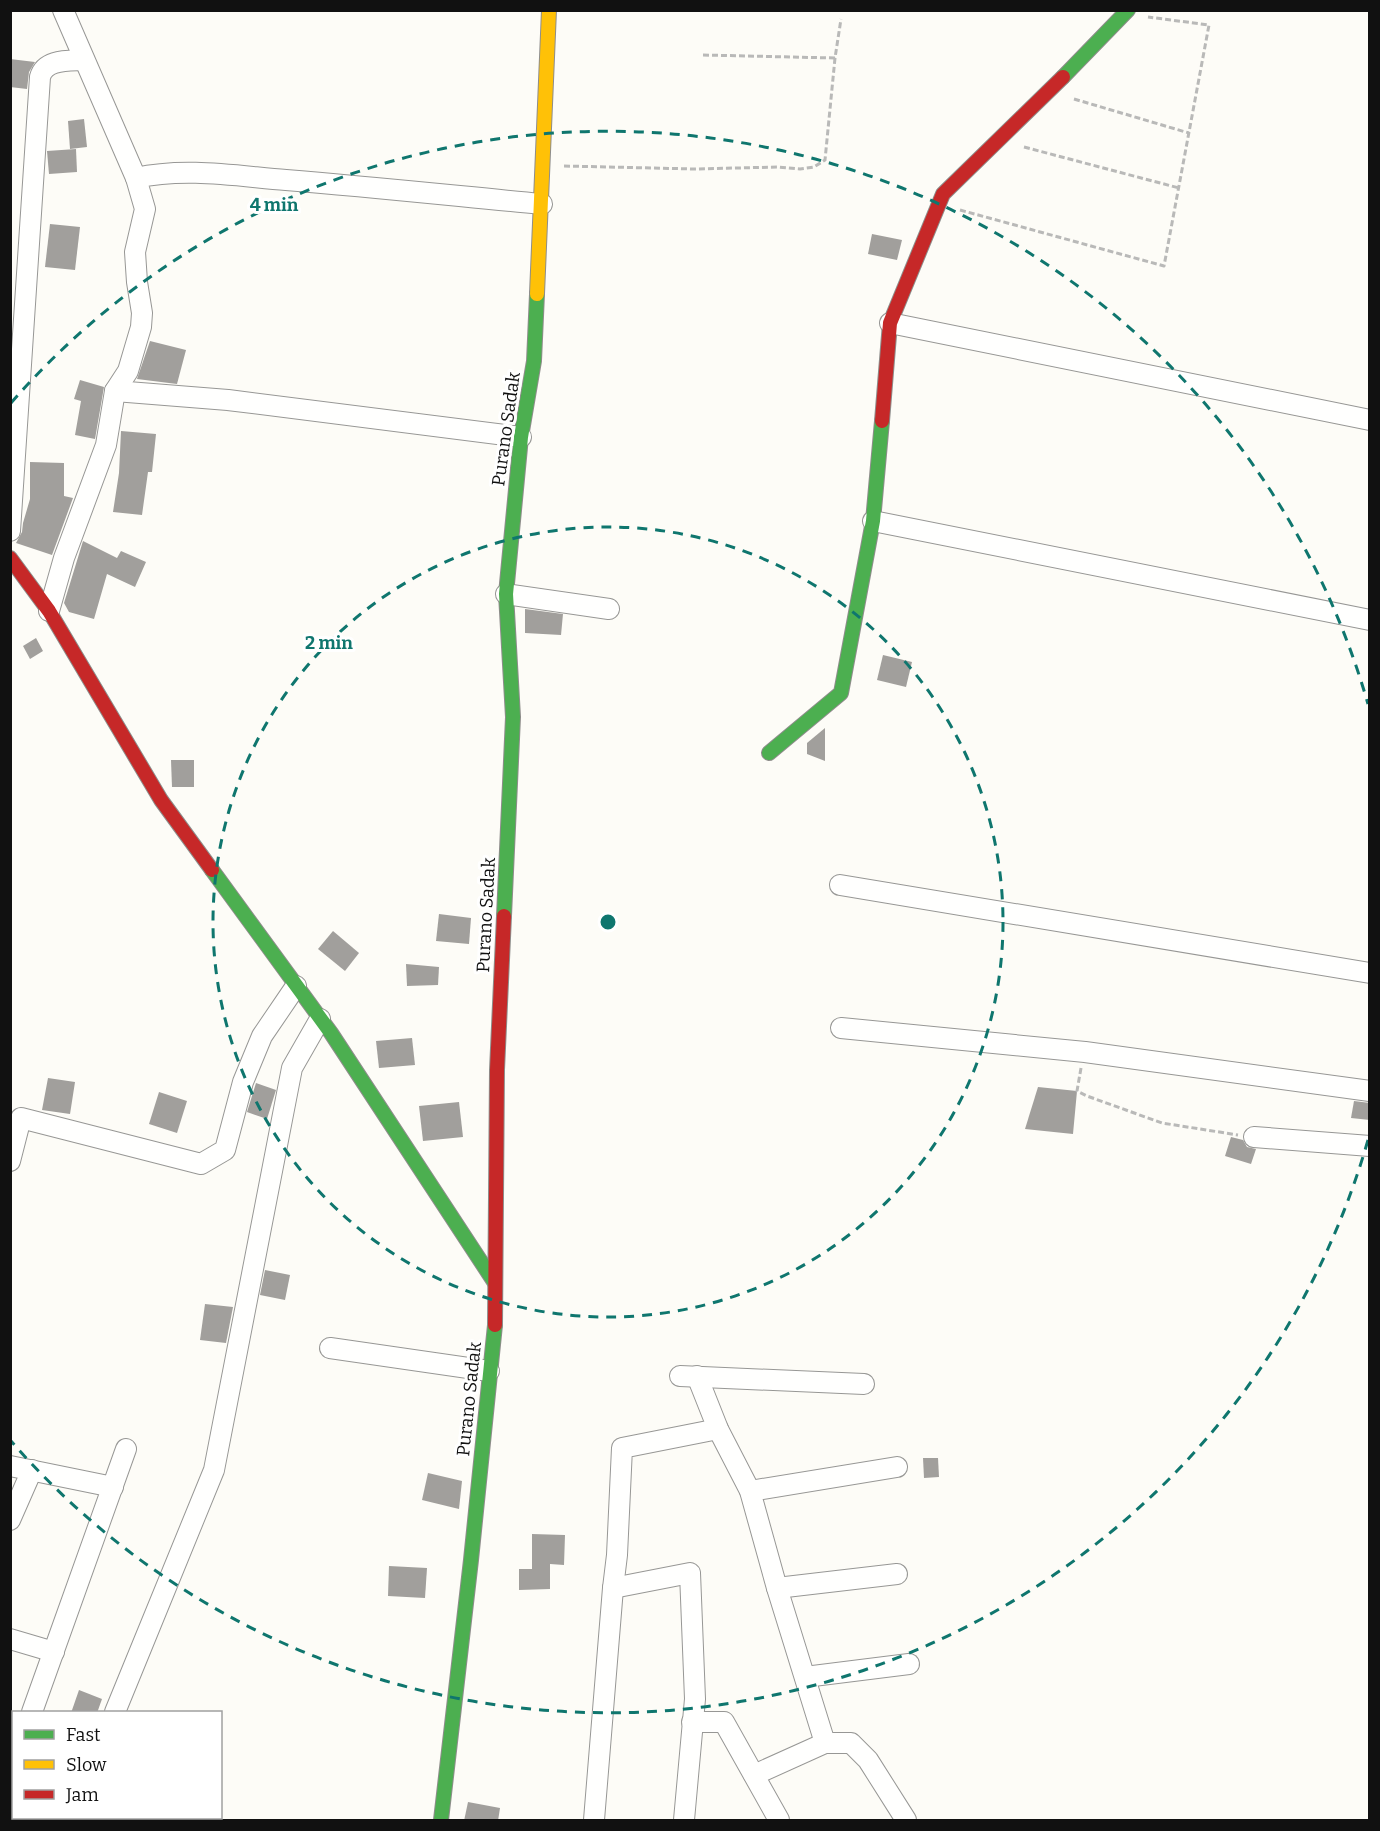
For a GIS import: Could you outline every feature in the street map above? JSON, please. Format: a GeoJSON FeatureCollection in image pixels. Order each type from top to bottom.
{"type":"FeatureCollection","features":[{"type":"Feature","properties":{"kind":"main road","name":"Purano Sadak"},"geometry":{"type":"LineString","coordinates":[[441,1821],[471,1560],[489,1371],[495,1336],[497,1070],[513,717],[506,594],[521,437],[534,361],[549,10]]}},
{"type":"Feature","properties":{"kind":"main road"},"geometry":{"type":"LineString","coordinates":[[769,753],[841,693],[873,521],[890,323],[938,204],[943,194],[1127,12]]}},
{"type":"Feature","properties":{"kind":"main road"},"geometry":{"type":"LineString","coordinates":[[10,558],[49,611],[161,800],[320,1019],[495,1283]]}},
{"type":"Feature","properties":{"kind":"street"},"geometry":{"type":"LineString","coordinates":[[49,611],[64,558],[106,445],[115,391],[128,371],[142,320],[135,252],[145,209],[136,178],[63,10]]}},
{"type":"Feature","properties":{"kind":"street"},"geometry":{"type":"LineString","coordinates":[[10,531],[40,77],[45,67],[53,63],[84,60]]}},
{"type":"Feature","properties":{"kind":"street"},"geometry":{"type":"LineString","coordinates":[[136,178],[189,172],[369,186],[542,204]]}},
{"type":"Feature","properties":{"kind":"street"},"geometry":{"type":"LineString","coordinates":[[890,323],[1370,420]]}},
{"type":"Feature","properties":{"kind":"street"},"geometry":{"type":"LineString","coordinates":[[115,391],[228,400],[521,437]]}},
{"type":"Feature","properties":{"kind":"street"},"geometry":{"type":"LineString","coordinates":[[873,521],[1370,620]]}},
{"type":"Feature","properties":{"kind":"street"},"geometry":{"type":"LineString","coordinates":[[506,594],[609,609]]}},
{"type":"Feature","properties":{"kind":"street"},"geometry":{"type":"LineString","coordinates":[[840,885],[1370,974]]}},
{"type":"Feature","properties":{"kind":"street"},"geometry":{"type":"LineString","coordinates":[[10,1161],[16,1117],[201,1164],[225,1150],[243,1082],[262,1036],[296,986]]}},
{"type":"Feature","properties":{"kind":"street"},"geometry":{"type":"LineString","coordinates":[[116,1711],[214,1470],[292,1068],[320,1019]]}},
{"type":"Feature","properties":{"kind":"street"},"geometry":{"type":"LineString","coordinates":[[841,1028],[1085,1052],[1370,1091]]}},
{"type":"Feature","properties":{"kind":"street"},"geometry":{"type":"LineString","coordinates":[[1254,1137],[1370,1146]]}},
{"type":"Feature","properties":{"kind":"street"},"geometry":{"type":"LineString","coordinates":[[330,1348],[489,1371]]}},
{"type":"Feature","properties":{"kind":"street"},"geometry":{"type":"LineString","coordinates":[[825,1743],[750,1491],[689,1376],[864,1384]]}},
{"type":"Feature","properties":{"kind":"street"},"geometry":{"type":"LineString","coordinates":[[594,1821],[613,1588],[618,1555],[622,1448],[718,1429]]}},
{"type":"Feature","properties":{"kind":"street"},"geometry":{"type":"LineString","coordinates":[[33,1711],[126,1449]]}},
{"type":"Feature","properties":{"kind":"street"},"geometry":{"type":"LineString","coordinates":[[10,1466],[113,1487]]}},
{"type":"Feature","properties":{"kind":"street"},"geometry":{"type":"LineString","coordinates":[[750,1491],[897,1467]]}},
{"type":"Feature","properties":{"kind":"street"},"geometry":{"type":"LineString","coordinates":[[10,1520],[32,1470]]}},
{"type":"Feature","properties":{"kind":"street"},"geometry":{"type":"LineString","coordinates":[[613,1588],[690,1573],[695,1699],[684,1821]]}},
{"type":"Feature","properties":{"kind":"street"},"geometry":{"type":"LineString","coordinates":[[777,1588],[897,1574]]}},
{"type":"Feature","properties":{"kind":"street"},"geometry":{"type":"LineString","coordinates":[[10,1640],[54,1652]]}},
{"type":"Feature","properties":{"kind":"street"},"geometry":{"type":"LineString","coordinates":[[805,1677],[909,1664]]}},
{"type":"Feature","properties":{"kind":"street"},"geometry":{"type":"LineString","coordinates":[[692,1722],[724,1722],[779,1821]]}},
{"type":"Feature","properties":{"kind":"street"},"geometry":{"type":"LineString","coordinates":[[754,1775],[825,1743],[851,1743],[868,1760],[906,1821]]}},
{"type":"Feature","properties":{"kind":"path"},"geometry":{"type":"LineString","coordinates":[[938,204],[1164,266],[1209,25],[1127,12]]}},
{"type":"Feature","properties":{"kind":"path"},"geometry":{"type":"LineString","coordinates":[[541,167],[800,170],[814,167],[825,160],[841,19]]}},
{"type":"Feature","properties":{"kind":"path"},"geometry":{"type":"LineString","coordinates":[[703,55],[835,58]]}},
{"type":"Feature","properties":{"kind":"path"},"geometry":{"type":"LineString","coordinates":[[1049,91],[1189,133]]}},
{"type":"Feature","properties":{"kind":"path"},"geometry":{"type":"LineString","coordinates":[[999,141],[1179,189]]}},
{"type":"Feature","properties":{"kind":"path"},"geometry":{"type":"LineString","coordinates":[[1085,1052],[1077,1090],[1087,1096],[1162,1124],[1254,1137]]}},
{"type":"Feature","properties":{"kind":"building"},"geometry":{"type":"Polygon","coordinates":[[[10,59],[35,62],[29,72],[27,89],[10,87],[10,59]]]}},
{"type":"Feature","properties":{"kind":"building"},"geometry":{"type":"Polygon","coordinates":[[[84,119],[87,147],[70,149],[68,121],[84,119]]]}},
{"type":"Feature","properties":{"kind":"building"},"geometry":{"type":"Polygon","coordinates":[[[76,149],[77,172],[49,174],[47,151],[76,149]]]}},
{"type":"Feature","properties":{"kind":"building"},"geometry":{"type":"Polygon","coordinates":[[[50,224],[80,227],[75,270],[45,267],[50,224]]]}},
{"type":"Feature","properties":{"kind":"building"},"geometry":{"type":"Polygon","coordinates":[[[872,234],[902,240],[897,260],[868,254],[872,234]]]}},
{"type":"Feature","properties":{"kind":"building"},"geometry":{"type":"Polygon","coordinates":[[[150,341],[186,350],[177,384],[137,379],[150,341]]]}},
{"type":"Feature","properties":{"kind":"building"},"geometry":{"type":"Polygon","coordinates":[[[80,380],[104,387],[95,439],[75,435],[81,401],[74,399],[80,380]]]}},
{"type":"Feature","properties":{"kind":"building"},"geometry":{"type":"Polygon","coordinates":[[[121,431],[156,434],[152,472],[148,472],[142,515],[113,512],[119,473],[121,431]]]}},
{"type":"Feature","properties":{"kind":"building"},"geometry":{"type":"Polygon","coordinates":[[[30,462],[64,463],[64,496],[73,498],[52,555],[16,543],[22,532],[30,499],[30,462]]]}},
{"type":"Feature","properties":{"kind":"building"},"geometry":{"type":"Polygon","coordinates":[[[83,541],[117,558],[121,551],[146,562],[135,587],[107,574],[94,619],[69,612],[64,603],[83,541]]]}},
{"type":"Feature","properties":{"kind":"building"},"geometry":{"type":"Polygon","coordinates":[[[525,609],[563,614],[561,635],[525,633],[525,609]]]}},
{"type":"Feature","properties":{"kind":"building"},"geometry":{"type":"Polygon","coordinates":[[[36,638],[43,651],[30,659],[23,646],[36,638]]]}},
{"type":"Feature","properties":{"kind":"building"},"geometry":{"type":"Polygon","coordinates":[[[883,655],[912,662],[906,687],[877,680],[883,655]]]}},
{"type":"Feature","properties":{"kind":"building"},"geometry":{"type":"Polygon","coordinates":[[[825,728],[825,761],[807,754],[807,743],[825,728]]]}},
{"type":"Feature","properties":{"kind":"building"},"geometry":{"type":"Polygon","coordinates":[[[171,760],[194,760],[194,787],[172,787],[171,760]]]}},
{"type":"Feature","properties":{"kind":"building"},"geometry":{"type":"Polygon","coordinates":[[[439,914],[471,918],[469,944],[436,941],[439,914]]]}},
{"type":"Feature","properties":{"kind":"building"},"geometry":{"type":"Polygon","coordinates":[[[333,931],[359,953],[345,971],[318,949],[333,931]]]}},
{"type":"Feature","properties":{"kind":"building"},"geometry":{"type":"Polygon","coordinates":[[[406,964],[439,967],[438,985],[407,986],[406,964]]]}},
{"type":"Feature","properties":{"kind":"building"},"geometry":{"type":"Polygon","coordinates":[[[412,1038],[415,1065],[379,1068],[376,1041],[412,1038]]]}},
{"type":"Feature","properties":{"kind":"building"},"geometry":{"type":"Polygon","coordinates":[[[48,1078],[75,1082],[70,1114],[42,1110],[48,1078]]]}},
{"type":"Feature","properties":{"kind":"building"},"geometry":{"type":"Polygon","coordinates":[[[256,1083],[276,1090],[267,1119],[247,1112],[256,1083]]]}},
{"type":"Feature","properties":{"kind":"building"},"geometry":{"type":"Polygon","coordinates":[[[1038,1087],[1077,1091],[1073,1134],[1025,1129],[1038,1087]]]}},
{"type":"Feature","properties":{"kind":"building"},"geometry":{"type":"Polygon","coordinates":[[[159,1092],[187,1101],[177,1133],[149,1124],[159,1092]]]}},
{"type":"Feature","properties":{"kind":"building"},"geometry":{"type":"Polygon","coordinates":[[[1354,1101],[1370,1103],[1370,1120],[1351,1118],[1354,1101]]]}},
{"type":"Feature","properties":{"kind":"building"},"geometry":{"type":"Polygon","coordinates":[[[459,1102],[463,1137],[423,1141],[419,1106],[459,1102]]]}},
{"type":"Feature","properties":{"kind":"building"},"geometry":{"type":"Polygon","coordinates":[[[1231,1137],[1243,1140],[1247,1147],[1256,1149],[1251,1164],[1225,1156],[1231,1137]]]}},
{"type":"Feature","properties":{"kind":"building"},"geometry":{"type":"Polygon","coordinates":[[[265,1270],[290,1275],[285,1300],[260,1295],[265,1270]]]}},
{"type":"Feature","properties":{"kind":"building"},"geometry":{"type":"Polygon","coordinates":[[[205,1304],[233,1307],[226,1343],[200,1340],[205,1304]]]}},
{"type":"Feature","properties":{"kind":"building"},"geometry":{"type":"Polygon","coordinates":[[[923,1458],[938,1458],[939,1477],[924,1478],[923,1458]]]}},
{"type":"Feature","properties":{"kind":"building"},"geometry":{"type":"Polygon","coordinates":[[[428,1473],[462,1481],[459,1509],[422,1500],[428,1473]]]}},
{"type":"Feature","properties":{"kind":"building"},"geometry":{"type":"Polygon","coordinates":[[[532,1534],[565,1535],[564,1565],[550,1564],[550,1589],[519,1590],[519,1569],[532,1569],[532,1534]]]}},
{"type":"Feature","properties":{"kind":"building"},"geometry":{"type":"Polygon","coordinates":[[[389,1566],[427,1568],[425,1598],[388,1596],[389,1566]]]}},
{"type":"Feature","properties":{"kind":"building"},"geometry":{"type":"Polygon","coordinates":[[[79,1690],[102,1699],[98,1711],[72,1711],[79,1690]]]}},
{"type":"Feature","properties":{"kind":"building"},"geometry":{"type":"Polygon","coordinates":[[[468,1802],[500,1808],[498,1821],[464,1821],[468,1802]]]}},
{"type":"Feature","properties":{"kind":"traffic: fast"},"geometry":{"type":"LineString","coordinates":[[1063,77],[1128,10]]}},
{"type":"Feature","properties":{"kind":"traffic: fast"},"geometry":{"type":"LineString","coordinates":[[504,916],[513,717],[506,594],[521,437],[534,361],[537,294]]}},
{"type":"Feature","properties":{"kind":"traffic: fast"},"geometry":{"type":"LineString","coordinates":[[769,753],[841,693],[873,521],[882,421]]}},
{"type":"Feature","properties":{"kind":"traffic: fast"},"geometry":{"type":"LineString","coordinates":[[212,870],[331,1033],[495,1283]]}},
{"type":"Feature","properties":{"kind":"traffic: fast"},"geometry":{"type":"LineString","coordinates":[[441,1820],[495,1325]]}},
{"type":"Feature","properties":{"kind":"traffic: slow"},"geometry":{"type":"LineString","coordinates":[[537,294],[549,10]]}},
{"type":"Feature","properties":{"kind":"traffic: jam"},"geometry":{"type":"LineString","coordinates":[[882,421],[890,323],[943,194],[1063,77]]}},
{"type":"Feature","properties":{"kind":"traffic: jam"},"geometry":{"type":"LineString","coordinates":[[10,558],[49,611],[161,800],[212,870]]}},
{"type":"Feature","properties":{"kind":"traffic: jam"},"geometry":{"type":"LineString","coordinates":[[495,1325],[497,1070],[504,916]]}}]}
